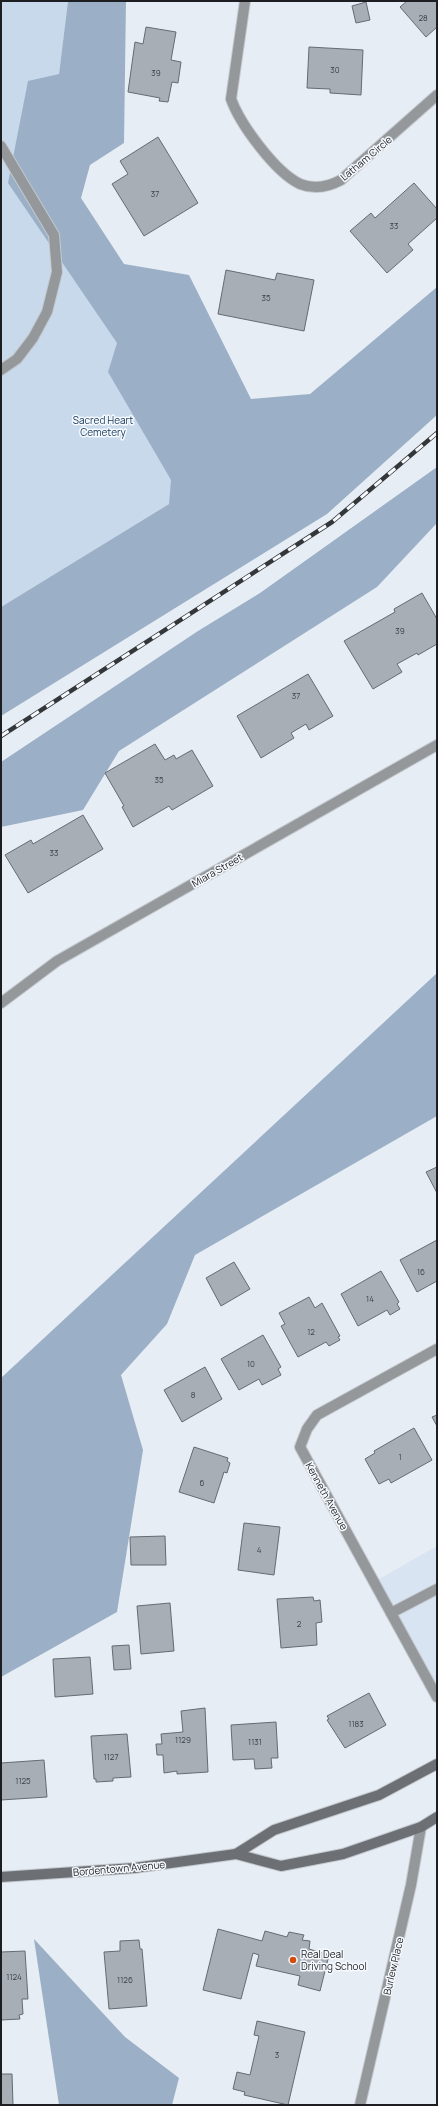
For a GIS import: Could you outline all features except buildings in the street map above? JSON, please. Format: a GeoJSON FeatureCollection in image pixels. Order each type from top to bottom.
{"type":"FeatureCollection","features":[{"type":"Feature","properties":{"kind":"street","name":"Latham Circle"},"geometry":{"type":"LineString","coordinates":[[245,1],[231,99],[238,117],[257,143],[286,174],[300,184],[313,187],[328,187],[341,180],[437,95]]}},
{"type":"Feature","properties":{"kind":"street"},"geometry":{"type":"LineString","coordinates":[[1,146],[54,235],[56,272],[47,312],[33,338],[17,360],[1,370]]}},
{"type":"Feature","properties":{"kind":"street","name":"Miara Street"},"geometry":{"type":"LineString","coordinates":[[1,1003],[57,961],[437,745]]}},
{"type":"Feature","properties":{"kind":"street","name":"Kenneth Avenue"},"geometry":{"type":"LineString","coordinates":[[436,1691],[391,1613],[300,1447],[307,1429],[317,1415],[437,1349]]}},
{"type":"Feature","properties":{"kind":"street"},"geometry":{"type":"LineString","coordinates":[[391,1613],[437,1589]]}},
{"type":"Feature","properties":{"kind":"street","name":"Bordentown Avenue"},"geometry":{"type":"LineString","coordinates":[[236,1854],[274,1830],[380,1795],[437,1764]]}},
{"type":"Feature","properties":{"kind":"street","name":"Bordentown Avenue"},"geometry":{"type":"LineString","coordinates":[[1,1877],[134,1868],[236,1854],[281,1866],[343,1854],[421,1827],[437,1817]]}},
{"type":"Feature","properties":{"kind":"street","name":"Burlew Place"},"geometry":{"type":"LineString","coordinates":[[360,2105],[411,1885],[421,1827]]}},
{"type":"Feature","properties":{"kind":"shaded area"},"geometry":{"type":"Polygon","coordinates":[[[68,1],[126,1],[124,143],[90,165],[81,198],[124,264],[189,275],[251,399],[310,394],[437,287],[437,415],[327,514],[1,716],[1,607],[169,504],[171,480],[108,372],[117,343],[8,183],[28,81],[59,74],[68,1]]]}},
{"type":"Feature","properties":{"kind":"shaded area"},"geometry":{"type":"Polygon","coordinates":[[[437,467],[437,523],[377,587],[119,751],[83,810],[1,827],[1,762],[198,631],[260,593],[437,467]]]}},
{"type":"Feature","properties":{"kind":"shaded area"},"geometry":{"type":"Polygon","coordinates":[[[437,973],[437,1116],[195,1255],[167,1324],[121,1375],[143,1450],[117,1612],[1,1677],[1,1378],[437,973]]]}},
{"type":"Feature","properties":{"kind":"shaded area"},"geometry":{"type":"Polygon","coordinates":[[[437,1546],[437,1697],[374,1582],[437,1546]]]}},
{"type":"Feature","properties":{"kind":"shaded area"},"geometry":{"type":"Polygon","coordinates":[[[34,1939],[125,2037],[179,2078],[172,2105],[59,2105],[34,1939]]]}},
{"type":"Feature","properties":{"kind":"green space","name":"Sacred Heart Cemetery"},"geometry":{"type":"Polygon","coordinates":[[[1,1],[68,1],[59,74],[20,121],[243,453],[169,504],[1,607],[1,1]]]}},
{"type":"Feature","properties":{"kind":"railway"},"geometry":{"type":"LineString","coordinates":[[1,736],[332,522],[437,433]]}},
{"type":"Feature","properties":{"kind":"place","name":"Real Deal Driving School"},"geometry":{"type":"Point","coordinates":[293,1960]}}]}
